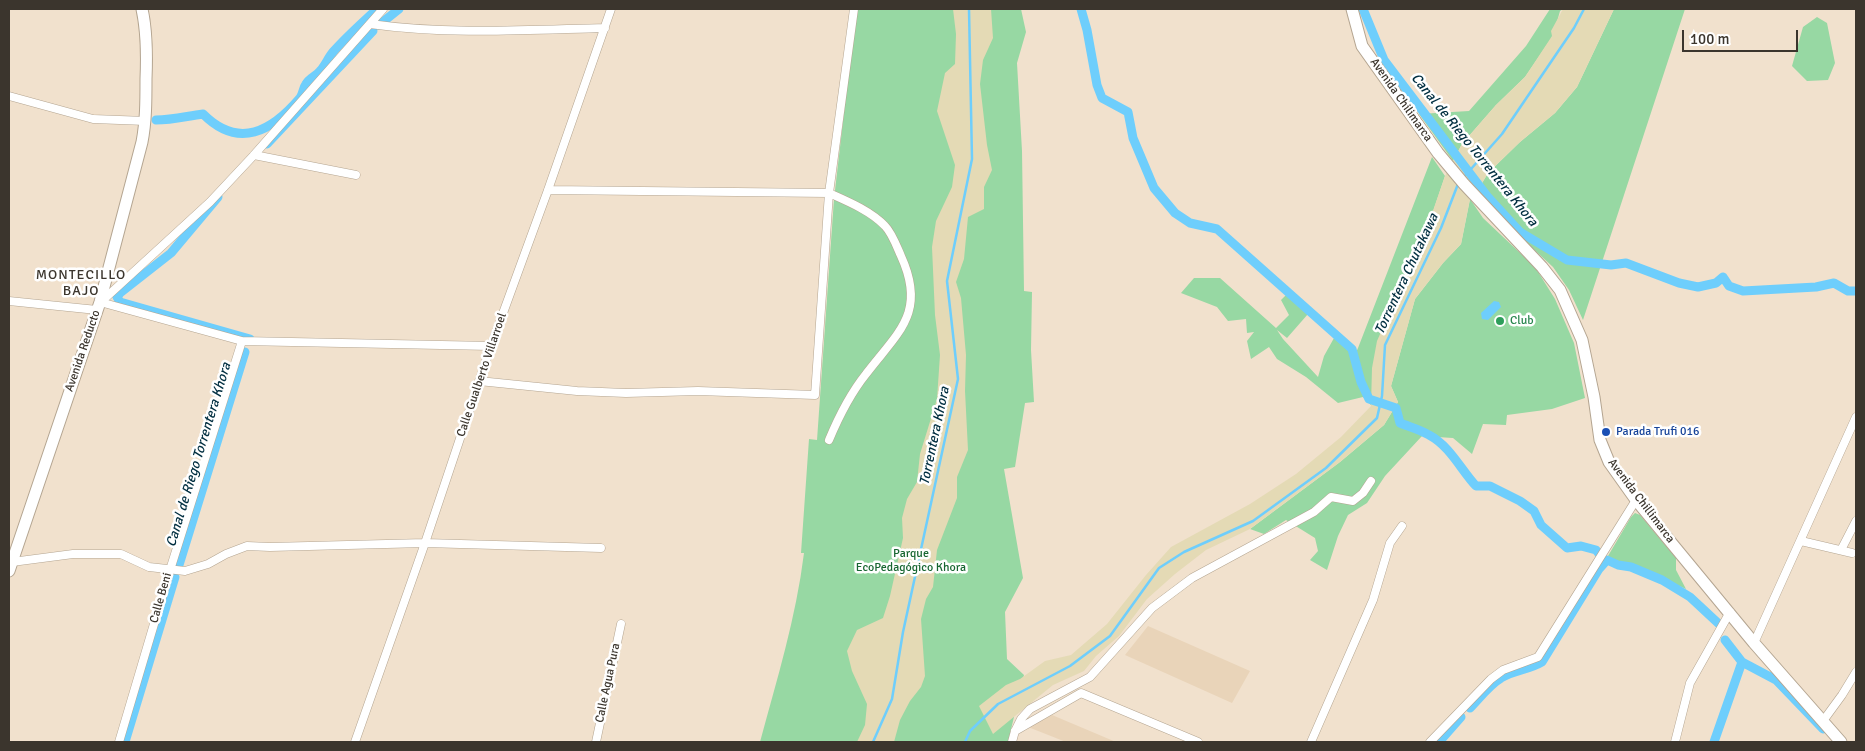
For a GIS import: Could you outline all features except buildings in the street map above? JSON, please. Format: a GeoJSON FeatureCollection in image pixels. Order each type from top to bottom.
{"type":"FeatureCollection","features":[{"type":"Feature","properties":{"kind":"street","name":"Avenida Reducto"},"geometry":{"type":"LineString","coordinates":[[10,566],[99,306],[146,121],[146,24],[142,9]]}},
{"type":"Feature","properties":{"kind":"street"},"geometry":{"type":"LineString","coordinates":[[99,306],[210,202],[383,9]]}},
{"type":"Feature","properties":{"kind":"street","name":"Calle Gualberto Villarroel"},"geometry":{"type":"LineString","coordinates":[[355,742],[425,543],[491,346],[611,9]]}},
{"type":"Feature","properties":{"kind":"street"},"geometry":{"type":"LineString","coordinates":[[479,381],[577,391],[626,393],[698,391],[815,396],[829,193],[854,9]]}},
{"type":"Feature","properties":{"kind":"street","name":"Avenida Chilimarca"},"geometry":{"type":"LineString","coordinates":[[1352,9],[1362,46],[1438,153],[1464,184]]}},
{"type":"Feature","properties":{"kind":"street"},"geometry":{"type":"LineString","coordinates":[[370,24],[406,29],[481,32],[605,28]]}},
{"type":"Feature","properties":{"kind":"street"},"geometry":{"type":"LineString","coordinates":[[9,96],[93,119],[146,121]]}},
{"type":"Feature","properties":{"kind":"street"},"geometry":{"type":"LineString","coordinates":[[254,155],[356,175]]}},
{"type":"Feature","properties":{"kind":"street","name":"Avenida Chillimarca"},"geometry":{"type":"LineString","coordinates":[[1464,184],[1542,267],[1560,290],[1582,340],[1594,397],[1600,440],[1609,462],[1636,500],[1754,643],[1841,742]]}},
{"type":"Feature","properties":{"kind":"street"},"geometry":{"type":"LineString","coordinates":[[548,190],[829,193],[858,207],[885,226],[909,275],[912,301],[904,324],[842,407],[829,440]]}},
{"type":"Feature","properties":{"kind":"street"},"geometry":{"type":"LineString","coordinates":[[9,302],[99,306],[242,341],[491,346]]}},
{"type":"Feature","properties":{"kind":"street","name":"Calle Beni"},"geometry":{"type":"LineString","coordinates":[[119,742],[170,570],[242,341]]}},
{"type":"Feature","properties":{"kind":"street"},"geometry":{"type":"LineString","coordinates":[[1754,643],[1856,417]]}},
{"type":"Feature","properties":{"kind":"street"},"geometry":{"type":"LineString","coordinates":[[1012,742],[1015,730],[1030,708],[1090,677],[1152,608],[1192,578],[1314,512],[1331,497],[1353,501],[1363,493],[1371,482]]}},
{"type":"Feature","properties":{"kind":"street"},"geometry":{"type":"LineString","coordinates":[[1430,742],[1503,670],[1538,657],[1636,500]]}},
{"type":"Feature","properties":{"kind":"street"},"geometry":{"type":"LineString","coordinates":[[1841,550],[1856,520]]}},
{"type":"Feature","properties":{"kind":"street"},"geometry":{"type":"LineString","coordinates":[[1311,742],[1373,600],[1390,544],[1402,526]]}},
{"type":"Feature","properties":{"kind":"street"},"geometry":{"type":"LineString","coordinates":[[1801,540],[1852,552]]}},
{"type":"Feature","properties":{"kind":"street"},"geometry":{"type":"LineString","coordinates":[[10,566],[73,554],[96,553],[121,554],[149,567],[185,571],[208,564],[226,554],[247,546],[425,543],[601,548]]}},
{"type":"Feature","properties":{"kind":"street"},"geometry":{"type":"LineString","coordinates":[[1675,742],[1690,683],[1730,612]]}},
{"type":"Feature","properties":{"kind":"street","name":"Calle Agua Pura"},"geometry":{"type":"LineString","coordinates":[[596,742],[621,624]]}},
{"type":"Feature","properties":{"kind":"street"},"geometry":{"type":"LineString","coordinates":[[1824,721],[1856,672]]}},
{"type":"Feature","properties":{"kind":"street"},"geometry":{"type":"LineString","coordinates":[[1015,730],[1081,693],[1198,742]]}},
{"type":"Feature","properties":{"kind":"shaded area"},"geometry":{"type":"Polygon","coordinates":[[[1148,626],[1250,671],[1232,703],[1125,655],[1148,626]]]}},
{"type":"Feature","properties":{"kind":"shaded area"},"geometry":{"type":"Polygon","coordinates":[[[1052,715],[1116,742],[1066,742],[1028,727],[1052,715]]]}},
{"type":"Feature","properties":{"kind":"green space","name":"Parque EcoPedagógico Khora"},"geometry":{"type":"Polygon","coordinates":[[[856,9],[1021,9],[1026,32],[1017,63],[1022,151],[1024,291],[1032,292],[1031,350],[1034,402],[1025,403],[1015,467],[1004,469],[1023,578],[1005,612],[1007,659],[1024,675],[1008,742],[760,742],[791,625],[801,577],[804,553],[801,553],[809,439],[817,440],[834,199],[856,9]]]}},
{"type":"Feature","properties":{"kind":"green space"},"geometry":{"type":"Polygon","coordinates":[[[1550,9],[1563,9],[1560,11],[1553,36],[1525,77],[1496,105],[1462,144],[1453,161],[1419,114],[1469,111],[1526,46],[1550,9]]]}},
{"type":"Feature","properties":{"kind":"green space"},"geometry":{"type":"Polygon","coordinates":[[[1614,9],[1685,9],[1583,320],[1569,290],[1553,267],[1518,235],[1478,190],[1488,173],[1520,142],[1555,113],[1577,87],[1614,9]]]}},
{"type":"Feature","properties":{"kind":"green space"},"geometry":{"type":"Polygon","coordinates":[[[1817,17],[1827,23],[1835,63],[1828,80],[1807,81],[1792,66],[1803,27],[1817,17]]]}},
{"type":"Feature","properties":{"kind":"green space"},"geometry":{"type":"Polygon","coordinates":[[[1432,157],[1445,176],[1372,393],[1372,406],[1363,397],[1338,403],[1306,377],[1277,359],[1269,347],[1251,359],[1247,341],[1254,332],[1247,333],[1246,319],[1228,321],[1217,307],[1181,293],[1194,278],[1220,278],[1276,328],[1289,315],[1281,300],[1286,295],[1308,314],[1287,338],[1277,330],[1318,377],[1324,356],[1334,338],[1350,352],[1353,359],[1432,157]]]}},
{"type":"Feature","properties":{"kind":"green space","name":"Club"},"geometry":{"type":"Polygon","coordinates":[[[1470,199],[1483,218],[1535,267],[1555,299],[1574,343],[1585,398],[1552,409],[1507,415],[1506,425],[1483,424],[1472,454],[1453,438],[1422,436],[1385,476],[1367,503],[1348,515],[1338,536],[1327,570],[1310,560],[1318,551],[1315,538],[1286,520],[1264,534],[1250,529],[1340,462],[1384,425],[1398,402],[1391,386],[1415,299],[1443,263],[1461,244],[1470,199]]]}},
{"type":"Feature","properties":{"kind":"green space"},"geometry":{"type":"Polygon","coordinates":[[[1635,513],[1640,515],[1676,558],[1676,570],[1686,589],[1632,564],[1617,561],[1608,556],[1635,513]]]}},
{"type":"Feature","properties":{"kind":"sand","name":"Torrentera Khora"},"geometry":{"type":"Polygon","coordinates":[[[953,9],[991,9],[993,38],[983,60],[980,84],[992,170],[984,187],[984,209],[968,217],[964,259],[956,282],[961,298],[966,355],[965,391],[968,450],[957,477],[957,498],[937,550],[933,587],[926,599],[921,619],[925,676],[921,687],[910,701],[900,720],[894,742],[857,742],[865,725],[867,704],[852,671],[847,651],[857,630],[883,618],[903,538],[902,518],[907,499],[917,482],[920,454],[937,399],[940,355],[935,315],[932,247],[936,221],[952,187],[955,165],[937,111],[945,73],[955,64],[956,34],[953,9]]]}},
{"type":"Feature","properties":{"kind":"sand"},"geometry":{"type":"Polygon","coordinates":[[[1563,9],[1614,9],[1577,87],[1555,113],[1520,142],[1488,173],[1470,199],[1461,244],[1443,263],[1415,299],[1391,386],[1398,402],[1384,425],[1340,462],[1250,529],[1206,550],[1175,574],[1147,599],[1119,636],[1096,656],[1084,671],[1053,685],[993,734],[979,706],[1006,685],[1020,679],[1045,661],[1071,655],[1107,624],[1171,547],[1250,504],[1296,474],[1341,437],[1371,406],[1372,368],[1377,341],[1428,225],[1445,176],[1462,144],[1496,105],[1525,77],[1552,36],[1551,31],[1563,9]]]}},
{"type":"Feature","properties":{"kind":"water"},"geometry":{"type":"Polygon","coordinates":[[[1494,301],[1499,302],[1501,307],[1488,320],[1482,319],[1481,313],[1494,301]]]}},
{"type":"Feature","properties":{"kind":"waterway","name":"Canal de Riego Torrentera Khora"},"geometry":{"type":"LineString","coordinates":[[156,120],[203,114],[216,125],[229,131],[254,132],[266,127],[289,110],[302,95],[307,82],[322,69],[333,52],[377,9]]}},
{"type":"Feature","properties":{"kind":"waterway","name":"Canal de Riego Torrentera Khora"},"geometry":{"type":"LineString","coordinates":[[379,25],[399,9]]}},
{"type":"Feature","properties":{"kind":"waterway","name":"Torrentera Khora"},"geometry":{"type":"LineString","coordinates":[[873,742],[892,699],[903,632],[958,379],[947,281],[972,159],[969,9]]}},
{"type":"Feature","properties":{"kind":"waterway","name":"Canal de Riego Torrentera Khora"},"geometry":{"type":"LineString","coordinates":[[1081,9],[1087,30],[1097,85],[1102,98],[1128,112],[1133,138],[1154,188],[1175,213],[1190,223],[1217,229],[1352,349],[1361,382],[1369,399],[1396,408],[1400,423],[1422,432],[1443,445],[1476,486],[1490,486],[1520,501],[1534,511],[1541,525],[1567,548],[1581,546],[1596,550],[1600,555]]}},
{"type":"Feature","properties":{"kind":"waterway","name":"Canal de Riego Torrentera Khora"},"geometry":{"type":"LineString","coordinates":[[1363,9],[1384,60],[1487,196],[1520,232],[1567,260],[1611,265],[1626,263],[1679,283],[1698,287],[1716,283],[1723,277],[1729,286],[1743,291],[1816,287],[1834,283],[1848,291],[1856,291]]}},
{"type":"Feature","properties":{"kind":"waterway","name":"Torrentera Chutakawa"},"geometry":{"type":"LineString","coordinates":[[1463,178],[1502,134],[1574,28],[1584,9]]}},
{"type":"Feature","properties":{"kind":"waterway","name":"Canal de Riego Torrentera Khora"},"geometry":{"type":"LineString","coordinates":[[267,144],[373,31]]}},
{"type":"Feature","properties":{"kind":"waterway","name":"Torrentera Chutakawa"},"geometry":{"type":"LineString","coordinates":[[965,742],[970,731],[998,704],[1070,666],[1110,636],[1159,568],[1184,552],[1253,521],[1326,468],[1377,418],[1382,396],[1385,345],[1441,228],[1458,184]]}},
{"type":"Feature","properties":{"kind":"waterway","name":"Canal de Riego Torrentera Khora"},"geometry":{"type":"LineString","coordinates":[[218,197],[171,253],[117,297],[120,302],[249,340]]}},
{"type":"Feature","properties":{"kind":"waterway","name":"Canal de Riego Torrentera Khora"},"geometry":{"type":"LineString","coordinates":[[179,565],[245,352]]}},
{"type":"Feature","properties":{"kind":"waterway","name":"Canal de Riego Torrentera Khora"},"geometry":{"type":"LineString","coordinates":[[1470,708],[1501,678],[1542,662],[1599,569],[1607,560],[1618,565],[1631,567],[1662,580],[1690,597],[1719,624]]}},
{"type":"Feature","properties":{"kind":"waterway","name":"Canal de Riego Torrentera Khora"},"geometry":{"type":"LineString","coordinates":[[125,742],[175,577]]}},
{"type":"Feature","properties":{"kind":"waterway","name":"Canal de Riego Torrentera Khora"},"geometry":{"type":"LineString","coordinates":[[1725,640],[1742,662],[1776,680],[1823,729]]}},
{"type":"Feature","properties":{"kind":"waterway"},"geometry":{"type":"LineString","coordinates":[[1714,742],[1742,662]]}},
{"type":"Feature","properties":{"kind":"waterway","name":"Canal de Riego Torrentera Khora"},"geometry":{"type":"LineString","coordinates":[[1439,742],[1461,717]]}},
{"type":"Feature","properties":{"kind":"place","name":"Club"},"geometry":{"type":"Point","coordinates":[1500,321]}},
{"type":"Feature","properties":{"kind":"place","name":"Parada Trufi 016"},"geometry":{"type":"Point","coordinates":[1606,432]}},
{"type":"Feature","properties":{"kind":"district","name":"MONTECILLO BAJO"},"geometry":{"type":"Point","coordinates":[81,284]}}]}
